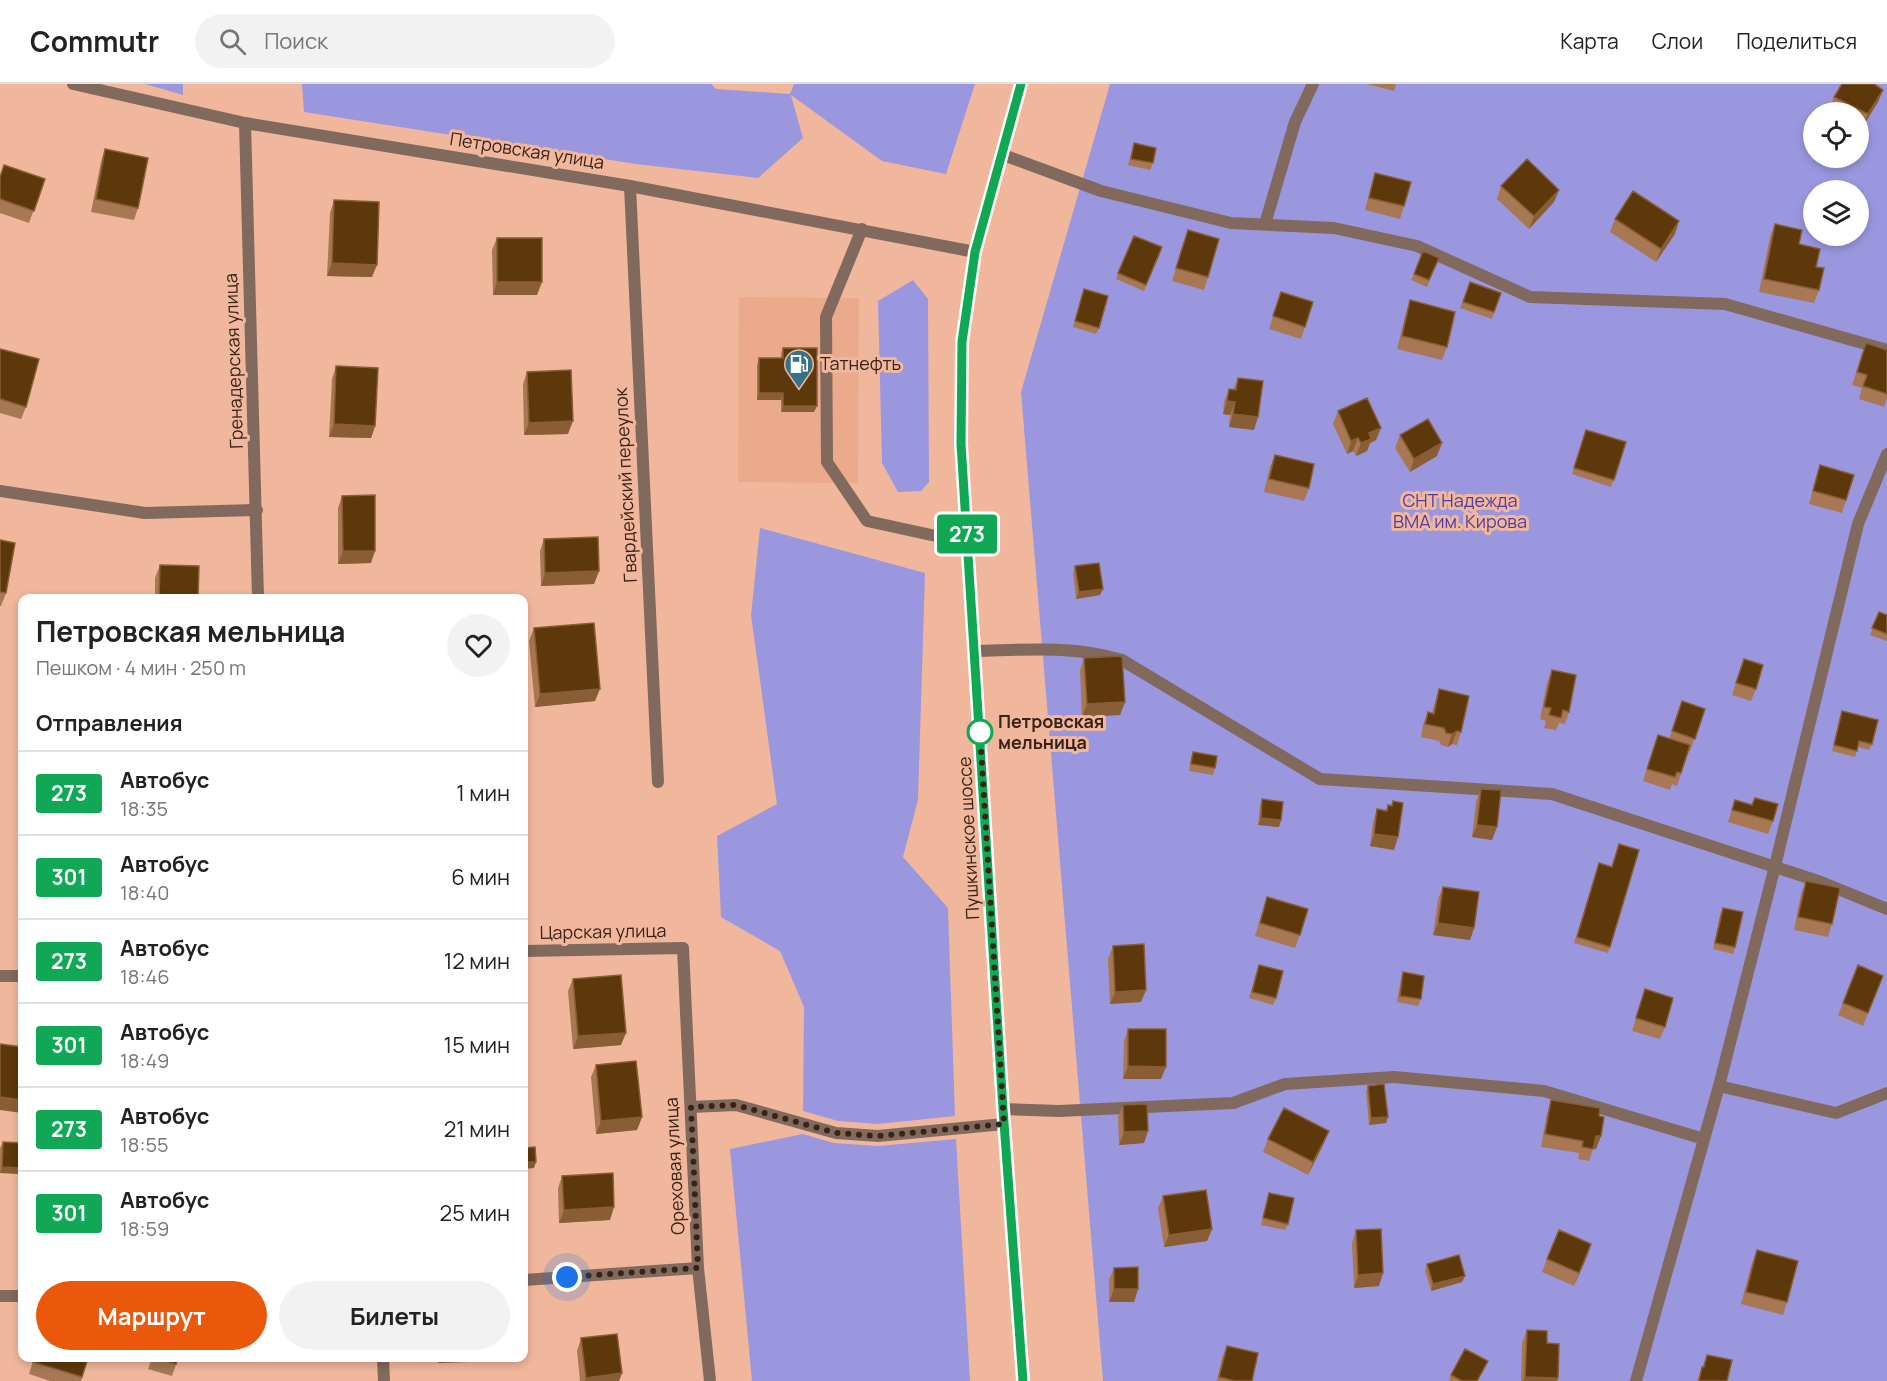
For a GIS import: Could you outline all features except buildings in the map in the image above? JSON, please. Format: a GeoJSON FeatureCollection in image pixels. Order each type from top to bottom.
{"type":"FeatureCollection","features":[{"type":"Feature","properties":{"kind":"main road","name":"Пушкинское шоссе"},"geometry":{"type":"LineString","coordinates":[[1021,84],[975,252],[962,342],[961,444],[1003,1109],[1023,1381]]}},
{"type":"Feature","properties":{"kind":"street","name":"Петровская улица"},"geometry":{"type":"LineString","coordinates":[[73,84],[245,123],[630,186],[975,252]]}},
{"type":"Feature","properties":{"kind":"street"},"geometry":{"type":"LineString","coordinates":[[1265,224],[1295,122],[1313,84]]}},
{"type":"Feature","properties":{"kind":"street","name":"Гренадерская улица"},"geometry":{"type":"LineString","coordinates":[[245,123],[258,594]]}},
{"type":"Feature","properties":{"kind":"street"},"geometry":{"type":"LineString","coordinates":[[1001,154],[1101,191],[1231,223],[1334,228],[1417,246],[1530,297],[1725,304],[1887,350]]}},
{"type":"Feature","properties":{"kind":"street","name":"Гвардейский переулок"},"geometry":{"type":"LineString","coordinates":[[630,186],[658,782]]}},
{"type":"Feature","properties":{"kind":"street"},"geometry":{"type":"LineString","coordinates":[[862,229],[826,317],[826,462],[867,521],[968,543]]}},
{"type":"Feature","properties":{"kind":"street"},"geometry":{"type":"LineString","coordinates":[[1636,1381],[1719,1086],[1858,524],[1887,454]]}},
{"type":"Feature","properties":{"kind":"street"},"geometry":{"type":"LineString","coordinates":[[0,491],[145,513],[257,510]]}},
{"type":"Feature","properties":{"kind":"street"},"geometry":{"type":"LineString","coordinates":[[975,651],[1052,649],[1101,653],[1122,660],[1320,779],[1552,794],[1775,866],[1887,909]]}},
{"type":"Feature","properties":{"kind":"street","name":"Царская улица"},"geometry":{"type":"LineString","coordinates":[[528,951],[683,948]]}},
{"type":"Feature","properties":{"kind":"street","name":"Ореховая улица"},"geometry":{"type":"LineString","coordinates":[[683,948],[698,1268],[710,1381]]}},
{"type":"Feature","properties":{"kind":"street"},"geometry":{"type":"LineString","coordinates":[[0,976],[18,976]]}},
{"type":"Feature","properties":{"kind":"street"},"geometry":{"type":"LineString","coordinates":[[1003,1109],[1059,1111],[1233,1103],[1285,1084],[1394,1077],[1544,1091],[1704,1139]]}},
{"type":"Feature","properties":{"kind":"street"},"geometry":{"type":"LineString","coordinates":[[1719,1086],[1836,1113],[1887,1093]]}},
{"type":"Feature","properties":{"kind":"street"},"geometry":{"type":"LineString","coordinates":[[691,1107],[736,1105],[836,1133],[878,1136],[1004,1124]]}},
{"type":"Feature","properties":{"kind":"street"},"geometry":{"type":"LineString","coordinates":[[528,1280],[698,1268]]}},
{"type":"Feature","properties":{"kind":"street"},"geometry":{"type":"LineString","coordinates":[[0,1296],[18,1296]]}},
{"type":"Feature","properties":{"kind":"street"},"geometry":{"type":"LineString","coordinates":[[383,1362],[384,1381]]}},
{"type":"Feature","properties":{"kind":"shaded area","name":"Татнефть"},"geometry":{"type":"Polygon","coordinates":[[[739,297],[859,298],[858,483],[738,482],[739,297]]]}},
{"type":"Feature","properties":{"kind":"green space"},"geometry":{"type":"Polygon","coordinates":[[[145,84],[183,84],[183,95],[145,84]]]}},
{"type":"Feature","properties":{"kind":"green space"},"geometry":{"type":"Polygon","coordinates":[[[302,84],[711,84],[716,89],[790,94],[794,84],[975,84],[946,174],[882,161],[791,95],[803,138],[758,178],[636,164],[304,112],[302,84]]]}},
{"type":"Feature","properties":{"kind":"green space","name":"СНТ Надежда ВМА им. Кирова"},"geometry":{"type":"Polygon","coordinates":[[[1110,84],[1887,84],[1887,1381],[1103,1381],[1021,392],[1110,84]]]}},
{"type":"Feature","properties":{"kind":"green space"},"geometry":{"type":"Polygon","coordinates":[[[913,280],[928,299],[929,482],[921,491],[898,492],[882,463],[878,301],[913,280]]]}},
{"type":"Feature","properties":{"kind":"green space"},"geometry":{"type":"Polygon","coordinates":[[[760,528],[925,573],[918,800],[903,857],[948,908],[955,1116],[878,1124],[838,1121],[803,1111],[804,1007],[780,951],[721,917],[717,836],[777,804],[751,615],[760,528]]]}},
{"type":"Feature","properties":{"kind":"green space"},"geometry":{"type":"Polygon","coordinates":[[[803,1134],[834,1143],[878,1146],[956,1139],[970,1381],[752,1381],[730,1149],[803,1134]]]}},
{"type":"Feature","properties":{"kind":"bus line","name":"273"},"geometry":{"type":"LineString","coordinates":[[1021,84],[975,252],[962,342],[961,444],[1003,1109],[1023,1381]]}},
{"type":"Feature","properties":{"kind":"place","name":"Татнефть"},"geometry":{"type":"Point","coordinates":[799,390]}},
{"type":"Feature","properties":{"kind":"place","name":"Петровская мельница"},"geometry":{"type":"Point","coordinates":[980,732]}},
{"type":"Feature","properties":{"kind":"route"},"geometry":{"type":"LineString","coordinates":[[567,1277],[698,1268],[691,1107],[736,1105],[836,1133],[878,1136],[1004,1124],[980,732]]}}]}
